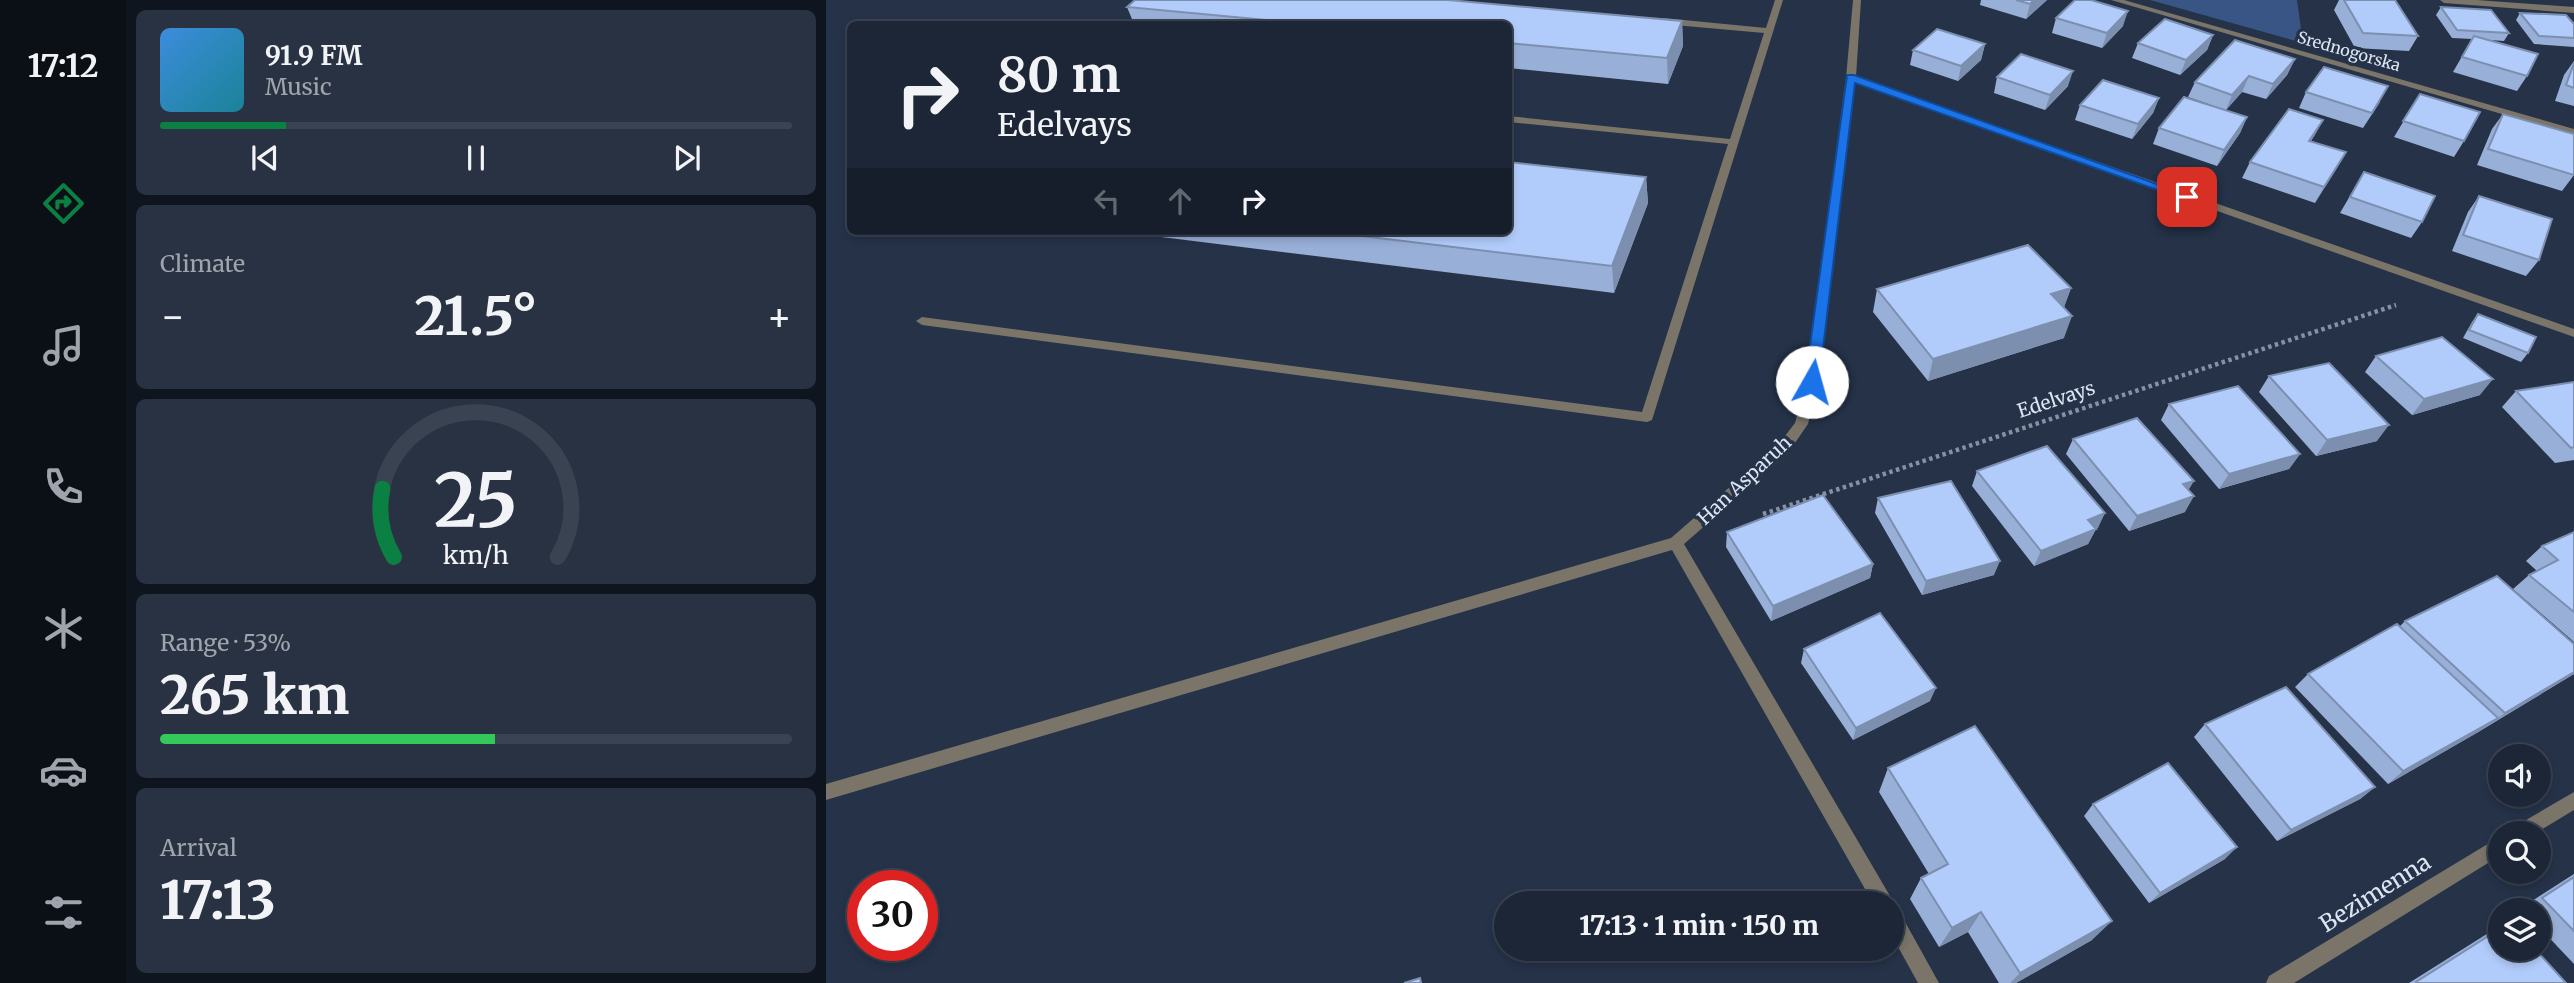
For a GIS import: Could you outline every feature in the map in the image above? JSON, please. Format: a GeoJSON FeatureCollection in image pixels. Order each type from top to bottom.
{"type":"FeatureCollection","features":[{"type":"Feature","properties":{"kind":"street"},"geometry":{"type":"LineString","coordinates":[[922,321],[1647,417],[1779,0]]}},
{"type":"Feature","properties":{"kind":"street","name":"Han Asparuh"},"geometry":{"type":"LineString","coordinates":[[1676,543],[1783,449],[1801,424],[1812,382],[1851,78],[1857,0]]}},
{"type":"Feature","properties":{"kind":"street","name":"Srednogorska"},"geometry":{"type":"LineString","coordinates":[[2115,0],[2574,132]]}},
{"type":"Feature","properties":{"kind":"street"},"geometry":{"type":"LineString","coordinates":[[2444,0],[2574,10]]}},
{"type":"Feature","properties":{"kind":"street"},"geometry":{"type":"LineString","coordinates":[[1648,19],[1769,31]]}},
{"type":"Feature","properties":{"kind":"street"},"geometry":{"type":"LineString","coordinates":[[1851,78],[2574,333]]}},
{"type":"Feature","properties":{"kind":"street"},"geometry":{"type":"LineString","coordinates":[[1512,119],[1734,142]]}},
{"type":"Feature","properties":{"kind":"street"},"geometry":{"type":"LineString","coordinates":[[2554,326],[2574,345]]}},
{"type":"Feature","properties":{"kind":"street"},"geometry":{"type":"LineString","coordinates":[[826,792],[1676,543],[1876,891]]}},
{"type":"Feature","properties":{"kind":"street"},"geometry":{"type":"LineString","coordinates":[[2540,821],[2574,800]]}},
{"type":"Feature","properties":{"kind":"street","name":"Bezimenna"},"geometry":{"type":"LineString","coordinates":[[2276,983],[2488,853]]}},
{"type":"Feature","properties":{"kind":"street"},"geometry":{"type":"LineString","coordinates":[[1904,939],[1929,983]]}},
{"type":"Feature","properties":{"kind":"path","name":"Edelvays"},"geometry":{"type":"LineString","coordinates":[[1756,517],[2446,288]]}},
{"type":"Feature","properties":{"kind":"shaded area"},"geometry":{"type":"Polygon","coordinates":[[[2150,0],[2297,0],[2303,43],[2150,0]]]}},
{"type":"Feature","properties":{"kind":"building"},"geometry":{"type":"Polygon","coordinates":[[[1135,0],[1448,0],[1682,21],[1667,58],[1512,43],[1512,21],[1278,21],[1127,7],[1135,0]]]}},
{"type":"Feature","properties":{"kind":"building"},"geometry":{"type":"Polygon","coordinates":[[[2016,0],[2034,0],[2030,4],[2016,0]]]}},
{"type":"Feature","properties":{"kind":"building"},"geometry":{"type":"Polygon","coordinates":[[[2075,0],[2091,0],[2128,11],[2107,33],[2056,18],[2075,0]]]}},
{"type":"Feature","properties":{"kind":"building"},"geometry":{"type":"Polygon","coordinates":[[[2344,0],[2395,0],[2418,36],[2363,33],[2344,0]]]}},
{"type":"Feature","properties":{"kind":"building"},"geometry":{"type":"Polygon","coordinates":[[[2441,7],[2491,10],[2509,33],[2457,30],[2441,7]]]}},
{"type":"Feature","properties":{"kind":"building"},"geometry":{"type":"Polygon","coordinates":[[[2520,13],[2566,15],[2574,24],[2574,38],[2539,36],[2520,13]]]}},
{"type":"Feature","properties":{"kind":"building"},"geometry":{"type":"Polygon","coordinates":[[[2165,19],[2213,35],[2186,60],[2138,43],[2165,19]]]}},
{"type":"Feature","properties":{"kind":"building"},"geometry":{"type":"Polygon","coordinates":[[[1937,29],[1985,44],[1961,66],[1913,50],[1937,29]]]}},
{"type":"Feature","properties":{"kind":"building"},"geometry":{"type":"Polygon","coordinates":[[[2474,36],[2538,54],[2527,76],[2462,57],[2474,36]]]}},
{"type":"Feature","properties":{"kind":"building"},"geometry":{"type":"Polygon","coordinates":[[[2235,40],[2295,59],[2273,84],[2249,76],[2232,95],[2195,82],[2235,40]]]}},
{"type":"Feature","properties":{"kind":"building"},"geometry":{"type":"Polygon","coordinates":[[[2021,54],[2073,71],[2050,95],[1997,77],[2021,54]]]}},
{"type":"Feature","properties":{"kind":"building"},"geometry":{"type":"Polygon","coordinates":[[[2574,63],[2574,88],[2566,85],[2574,63]]]}},
{"type":"Feature","properties":{"kind":"building"},"geometry":{"type":"Polygon","coordinates":[[[2324,67],[2388,86],[2372,113],[2306,92],[2324,67]]]}},
{"type":"Feature","properties":{"kind":"building"},"geometry":{"type":"Polygon","coordinates":[[[2103,80],[2159,98],[2138,124],[2080,105],[2103,80]]]}},
{"type":"Feature","properties":{"kind":"building"},"geometry":{"type":"Polygon","coordinates":[[[2420,94],[2480,112],[2464,141],[2403,121],[2420,94]]]}},
{"type":"Feature","properties":{"kind":"building"},"geometry":{"type":"Polygon","coordinates":[[[2184,97],[2247,117],[2224,150],[2159,128],[2184,97]]]}},
{"type":"Feature","properties":{"kind":"building"},"geometry":{"type":"Polygon","coordinates":[[[2289,109],[2323,120],[2309,141],[2346,152],[2324,187],[2250,162],[2289,109]]]}},
{"type":"Feature","properties":{"kind":"building"},"geometry":{"type":"Polygon","coordinates":[[[2503,114],[2574,134],[2574,175],[2488,149],[2503,114]]]}},
{"type":"Feature","properties":{"kind":"building"},"geometry":{"type":"Polygon","coordinates":[[[1512,162],[1646,177],[1612,266],[1353,235],[1512,235],[1512,162]]]}},
{"type":"Feature","properties":{"kind":"building"},"geometry":{"type":"Polygon","coordinates":[[[2364,172],[2435,196],[2422,222],[2350,197],[2364,172]]]}},
{"type":"Feature","properties":{"kind":"building"},"geometry":{"type":"Polygon","coordinates":[[[2479,196],[2552,219],[2539,260],[2463,235],[2479,196]]]}},
{"type":"Feature","properties":{"kind":"building"},"geometry":{"type":"Polygon","coordinates":[[[2028,245],[2071,288],[2051,294],[2072,316],[1933,359],[1877,289],[2028,245]]]}},
{"type":"Feature","properties":{"kind":"building"},"geometry":{"type":"Polygon","coordinates":[[[2478,314],[2536,337],[2528,353],[2469,330],[2478,314]]]}},
{"type":"Feature","properties":{"kind":"building"},"geometry":{"type":"Polygon","coordinates":[[[2442,337],[2493,379],[2424,399],[2376,356],[2442,337]]]}},
{"type":"Feature","properties":{"kind":"building"},"geometry":{"type":"Polygon","coordinates":[[[2329,363],[2389,425],[2327,440],[2269,376],[2329,363]]]}},
{"type":"Feature","properties":{"kind":"building"},"geometry":{"type":"Polygon","coordinates":[[[2574,382],[2574,447],[2571,448],[2516,391],[2574,382]]]}},
{"type":"Feature","properties":{"kind":"building"},"geometry":{"type":"Polygon","coordinates":[[[2238,386],[2300,454],[2229,474],[2169,404],[2238,386]]]}},
{"type":"Feature","properties":{"kind":"building"},"geometry":{"type":"Polygon","coordinates":[[[2137,418],[2194,481],[2183,484],[2194,496],[2137,516],[2073,439],[2137,418]]]}},
{"type":"Feature","properties":{"kind":"building"},"geometry":{"type":"Polygon","coordinates":[[[2047,446],[2105,513],[2088,520],[2096,529],[2041,551],[1977,471],[2047,446]]]}},
{"type":"Feature","properties":{"kind":"building"},"geometry":{"type":"Polygon","coordinates":[[[1951,481],[2000,561],[1926,581],[1878,498],[1951,481]]]}},
{"type":"Feature","properties":{"kind":"building"},"geometry":{"type":"Polygon","coordinates":[[[1823,495],[1873,564],[1773,606],[1727,532],[1823,495]]]}},
{"type":"Feature","properties":{"kind":"building"},"geometry":{"type":"Polygon","coordinates":[[[2574,532],[2574,612],[2529,575],[2558,560],[2542,546],[2574,532]]]}},
{"type":"Feature","properties":{"kind":"building"},"geometry":{"type":"Polygon","coordinates":[[[2497,576],[2574,644],[2574,672],[2505,713],[2405,621],[2497,576]]]}},
{"type":"Feature","properties":{"kind":"building"},"geometry":{"type":"Polygon","coordinates":[[[1880,613],[1936,688],[1856,728],[1804,649],[1880,613]]]}},
{"type":"Feature","properties":{"kind":"building"},"geometry":{"type":"Polygon","coordinates":[[[2397,624],[2498,718],[2403,771],[2308,674],[2397,624]]]}},
{"type":"Feature","properties":{"kind":"building"},"geometry":{"type":"Polygon","coordinates":[[[2286,687],[2375,787],[2291,830],[2205,724],[2286,687]]]}},
{"type":"Feature","properties":{"kind":"building"},"geometry":{"type":"Polygon","coordinates":[[[1975,726],[2112,921],[2020,973],[1981,912],[1952,928],[1921,878],[1948,864],[1888,768],[1975,726]]]}},
{"type":"Feature","properties":{"kind":"building"},"geometry":{"type":"Polygon","coordinates":[[[2168,763],[2237,847],[2160,893],[2093,804],[2168,763]]]}},
{"type":"Feature","properties":{"kind":"building"},"geometry":{"type":"Polygon","coordinates":[[[2574,877],[2574,931],[2551,907],[2551,898],[2542,898],[2574,877]]]}},
{"type":"Feature","properties":{"kind":"building"},"geometry":{"type":"Polygon","coordinates":[[[2488,936],[2488,961],[2546,961],[2566,983],[2417,983],[2488,936]]]}},
{"type":"Feature","properties":{"kind":"building"},"geometry":{"type":"Polygon","coordinates":[[[1420,978],[1421,983],[1404,983],[1420,978]]]}},
{"type":"Feature","properties":{"kind":"route"},"geometry":{"type":"LineString","coordinates":[[1812,382],[1851,78],[2187,197]]}}]}
